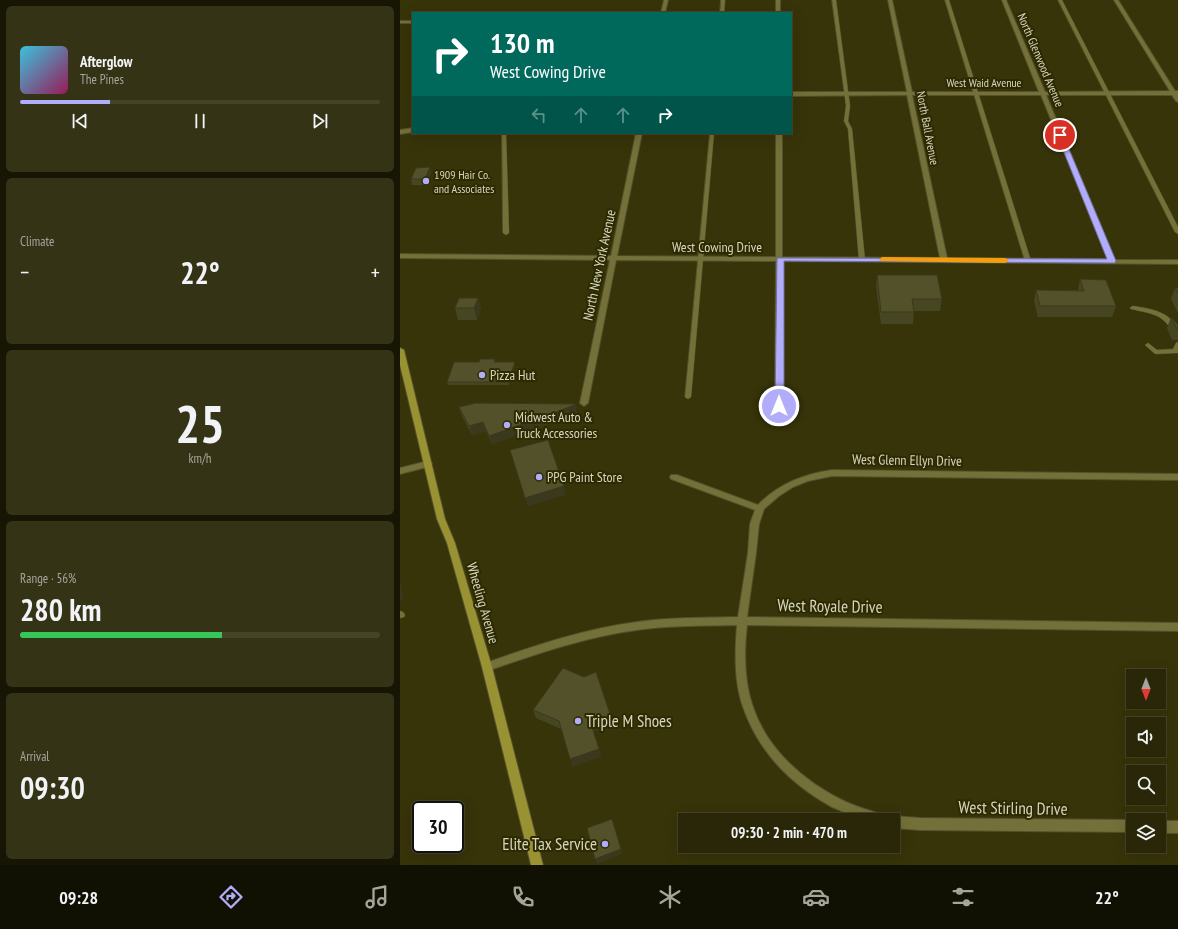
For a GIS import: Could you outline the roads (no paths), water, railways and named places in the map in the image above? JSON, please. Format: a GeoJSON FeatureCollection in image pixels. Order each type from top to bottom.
{"type":"FeatureCollection","features":[{"type":"Feature","properties":{"kind":"main road","name":"Wheeling Avenue"},"geometry":{"type":"LineString","coordinates":[[400,350],[442,519],[453,550],[487,667],[537,865]]}},
{"type":"Feature","properties":{"kind":"street"},"geometry":{"type":"LineString","coordinates":[[663,12],[666,0]]}},
{"type":"Feature","properties":{"kind":"street"},"geometry":{"type":"LineString","coordinates":[[778,0],[778,12]]}},
{"type":"Feature","properties":{"kind":"street","name":"North Ball Avenue"},"geometry":{"type":"LineString","coordinates":[[890,0],[944,260]]}},
{"type":"Feature","properties":{"kind":"street","name":"North Glenwood Avenue"},"geometry":{"type":"LineString","coordinates":[[1004,0],[1112,261]]}},
{"type":"Feature","properties":{"kind":"street"},"geometry":{"type":"LineString","coordinates":[[1116,0],[1176,93],[1178,100]]}},
{"type":"Feature","properties":{"kind":"street"},"geometry":{"type":"LineString","coordinates":[[400,22],[412,22]]}},
{"type":"Feature","properties":{"kind":"street","name":"West Waid Avenue"},"geometry":{"type":"LineString","coordinates":[[792,94],[1176,93]]}},
{"type":"Feature","properties":{"kind":"street"},"geometry":{"type":"LineString","coordinates":[[400,132],[412,130]]}},
{"type":"Feature","properties":{"kind":"street","name":"North New York Avenue"},"geometry":{"type":"LineString","coordinates":[[584,403],[639,134]]}},
{"type":"Feature","properties":{"kind":"street"},"geometry":{"type":"LineString","coordinates":[[779,134],[779,406]]}},
{"type":"Feature","properties":{"kind":"street","name":"West Cowing Drive"},"geometry":{"type":"LineString","coordinates":[[400,256],[1178,262]]}},
{"type":"Feature","properties":{"kind":"street"},"geometry":{"type":"LineString","coordinates":[[400,471],[428,464]]}},
{"type":"Feature","properties":{"kind":"street","name":"West Glenn Ellyn Drive"},"geometry":{"type":"LineString","coordinates":[[760,508],[780,490],[796,481],[832,473],[1178,477]]}},
{"type":"Feature","properties":{"kind":"street"},"geometry":{"type":"LineString","coordinates":[[674,476],[760,508],[756,522],[740,655],[741,675],[745,699],[754,722],[765,742],[779,761],[798,780],[819,795],[836,804],[862,813]]}},
{"type":"Feature","properties":{"kind":"street","name":"West Royale Drive"},"geometry":{"type":"LineString","coordinates":[[487,667],[553,644],[610,630],[690,622],[743,621],[1178,627]]}},
{"type":"Feature","properties":{"kind":"street","name":"West Stirling Drive"},"geometry":{"type":"LineString","coordinates":[[900,823],[1126,826]]}},
{"type":"Feature","properties":{"kind":"street"},"geometry":{"type":"LineString","coordinates":[[1166,827],[1178,827]]}},
{"type":"Feature","properties":{"kind":"lane"},"geometry":{"type":"LineString","coordinates":[[722,12],[723,0]]}},
{"type":"Feature","properties":{"kind":"lane"},"geometry":{"type":"LineString","coordinates":[[834,0],[848,106],[846,121],[850,129],[862,260]]}},
{"type":"Feature","properties":{"kind":"lane"},"geometry":{"type":"LineString","coordinates":[[947,0],[1028,261]]}},
{"type":"Feature","properties":{"kind":"lane"},"geometry":{"type":"LineString","coordinates":[[1060,0],[1178,232]]}},
{"type":"Feature","properties":{"kind":"lane"},"geometry":{"type":"LineString","coordinates":[[504,134],[506,234]]}},
{"type":"Feature","properties":{"kind":"lane"},"geometry":{"type":"LineString","coordinates":[[688,397],[699,259],[712,134]]}},
{"type":"Feature","properties":{"kind":"lane"},"geometry":{"type":"LineString","coordinates":[[1133,308],[1154,311],[1166,318],[1175,328],[1178,336]]}},
{"type":"Feature","properties":{"kind":"lane"},"geometry":{"type":"LineString","coordinates":[[1148,345],[1156,352],[1176,350],[1178,344]]}},
{"type":"Feature","properties":{"kind":"place","name":"1909 Hair Co. and Associates"},"geometry":{"type":"Point","coordinates":[426,181]}},
{"type":"Feature","properties":{"kind":"place","name":"Pizza Hut"},"geometry":{"type":"Point","coordinates":[482,375]}},
{"type":"Feature","properties":{"kind":"place","name":"Midwest Auto & Truck Accessories"},"geometry":{"type":"Point","coordinates":[507,425]}},
{"type":"Feature","properties":{"kind":"place","name":"PPG Paint Store"},"geometry":{"type":"Point","coordinates":[539,477]}},
{"type":"Feature","properties":{"kind":"place","name":"Triple M Shoes"},"geometry":{"type":"Point","coordinates":[578,721]}},
{"type":"Feature","properties":{"kind":"place","name":"Elite Tax Service"},"geometry":{"type":"Point","coordinates":[605,844]}}]}
